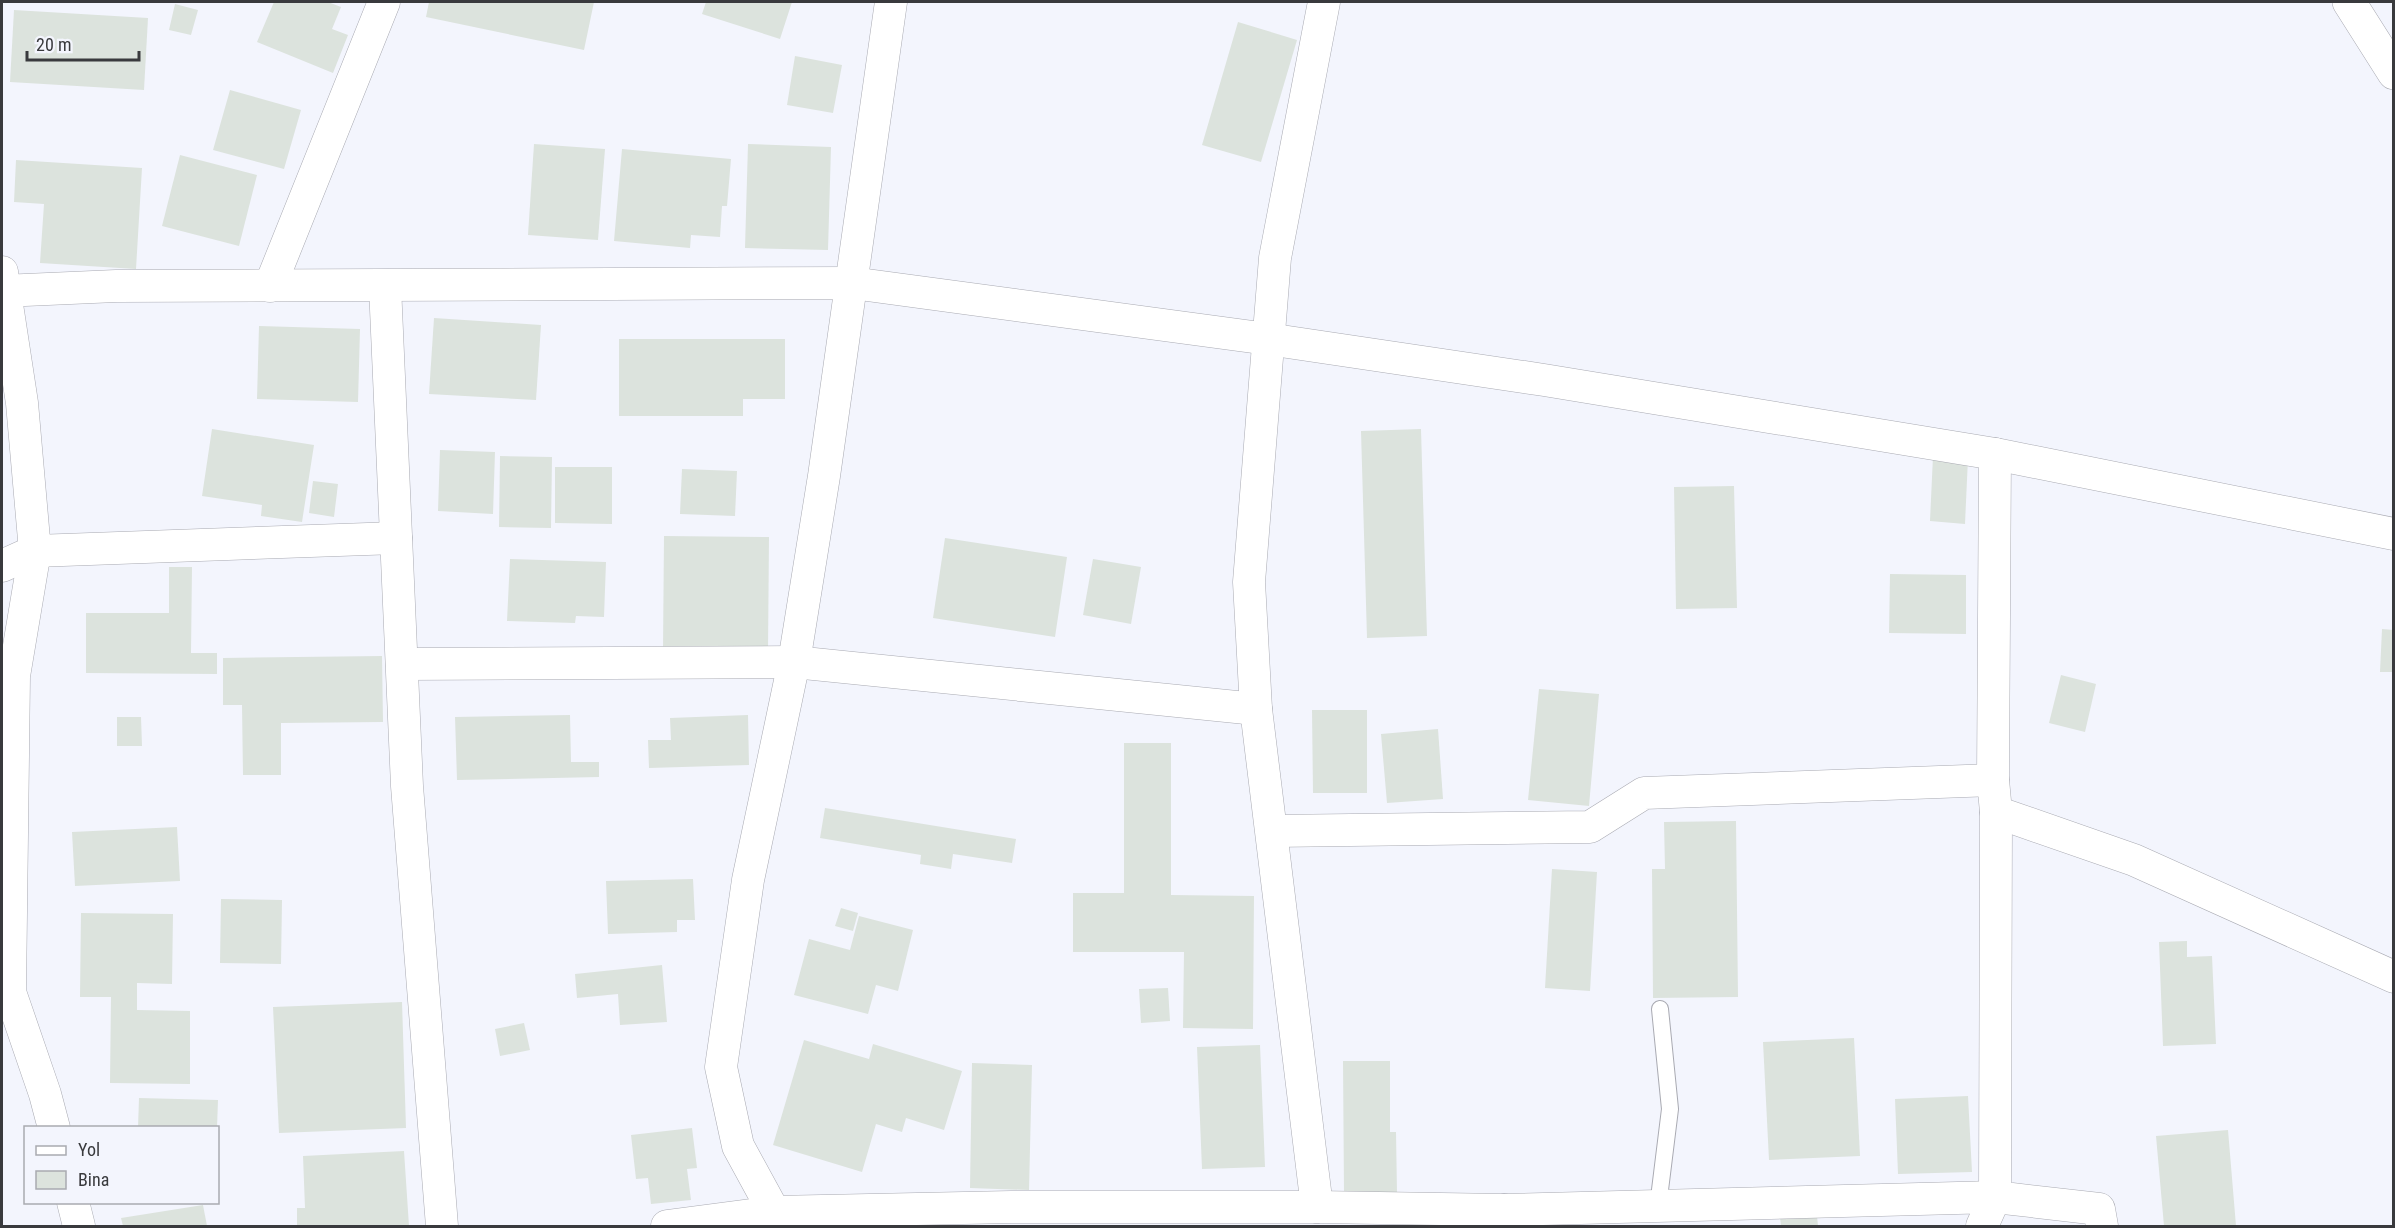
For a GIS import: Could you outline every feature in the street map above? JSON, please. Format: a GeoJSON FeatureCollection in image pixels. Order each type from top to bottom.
{"type":"FeatureCollection","features":[{"type":"Feature","properties":{"kind":"street"},"geometry":{"type":"LineString","coordinates":[[270,286],[384,2]]}},
{"type":"Feature","properties":{"kind":"street"},"geometry":{"type":"LineString","coordinates":[[776,1219],[738,1146],[721,1067],[748,880],[794,662],[825,476],[891,2]]}},
{"type":"Feature","properties":{"kind":"street"},"geometry":{"type":"LineString","coordinates":[[1317,1207],[1273,831],[1256,709],[1249,582],[1275,258],[1324,2]]}},
{"type":"Feature","properties":{"kind":"street"},"geometry":{"type":"LineString","coordinates":[[2349,2],[2394,74]]}},
{"type":"Feature","properties":{"kind":"street"},"geometry":{"type":"LineString","coordinates":[[53,1126],[45,1094],[10,992],[14,676],[35,551],[22,403],[2,285],[386,286],[852,283],[1268,339],[1544,380],[1995,454],[2394,534]]}},
{"type":"Feature","properties":{"kind":"street"},"geometry":{"type":"LineString","coordinates":[[386,286],[407,786],[442,1227]]}},
{"type":"Feature","properties":{"kind":"street"},"geometry":{"type":"LineString","coordinates":[[1982,1227],[1995,1197],[1996,812],[1993,780],[1995,454]]}},
{"type":"Feature","properties":{"kind":"street"},"geometry":{"type":"LineString","coordinates":[[2,566],[35,551],[396,538]]}},
{"type":"Feature","properties":{"kind":"street"},"geometry":{"type":"LineString","coordinates":[[402,664],[794,662],[1256,709]]}},
{"type":"Feature","properties":{"kind":"street"},"geometry":{"type":"LineString","coordinates":[[1273,831],[1590,827],[1644,793],[1993,780]]}},
{"type":"Feature","properties":{"kind":"street"},"geometry":{"type":"LineString","coordinates":[[1996,812],[2134,860],[2394,976]]}},
{"type":"Feature","properties":{"kind":"street"},"geometry":{"type":"LineString","coordinates":[[667,1227],[1011,1207],[1317,1207],[1505,1218],[1658,1206],[1995,1197],[2099,1209],[2103,1227]]}},
{"type":"Feature","properties":{"kind":"street"},"geometry":{"type":"LineString","coordinates":[[73,1204],[79,1227]]}},
{"type":"Feature","properties":{"kind":"lane"},"geometry":{"type":"LineString","coordinates":[[1658,1206],[1670,1108],[1660,1009]]}},
{"type":"Feature","properties":{"kind":"building"},"geometry":{"type":"Polygon","coordinates":[[[274,2],[328,2],[341,7],[332,29],[348,35],[333,73],[257,42],[274,2]]]}},
{"type":"Feature","properties":{"kind":"building"},"geometry":{"type":"Polygon","coordinates":[[[429,2],[594,2],[584,50],[426,17],[429,2]]]}},
{"type":"Feature","properties":{"kind":"building"},"geometry":{"type":"Polygon","coordinates":[[[706,2],[792,2],[780,39],[702,14],[706,2]]]}},
{"type":"Feature","properties":{"kind":"building"},"geometry":{"type":"Polygon","coordinates":[[[175,4],[198,10],[191,35],[169,30],[175,4]]]}},
{"type":"Feature","properties":{"kind":"building"},"geometry":{"type":"Polygon","coordinates":[[[14,10],[148,18],[144,90],[10,82],[14,10]]]}},
{"type":"Feature","properties":{"kind":"building"},"geometry":{"type":"Polygon","coordinates":[[[1238,22],[1297,40],[1261,162],[1202,145],[1238,22]]]}},
{"type":"Feature","properties":{"kind":"building"},"geometry":{"type":"Polygon","coordinates":[[[795,56],[842,65],[833,113],[787,105],[795,56]]]}},
{"type":"Feature","properties":{"kind":"building"},"geometry":{"type":"Polygon","coordinates":[[[230,90],[301,110],[284,169],[213,150],[230,90]]]}},
{"type":"Feature","properties":{"kind":"building"},"geometry":{"type":"Polygon","coordinates":[[[534,144],[605,149],[598,240],[528,235],[534,144]]]}},
{"type":"Feature","properties":{"kind":"building"},"geometry":{"type":"Polygon","coordinates":[[[748,144],[831,147],[828,250],[745,248],[748,144]]]}},
{"type":"Feature","properties":{"kind":"building"},"geometry":{"type":"Polygon","coordinates":[[[622,149],[731,159],[727,206],[722,206],[720,237],[691,235],[690,248],[614,241],[622,149]]]}},
{"type":"Feature","properties":{"kind":"building"},"geometry":{"type":"Polygon","coordinates":[[[180,155],[257,175],[239,246],[162,226],[180,155]]]}},
{"type":"Feature","properties":{"kind":"building"},"geometry":{"type":"Polygon","coordinates":[[[16,160],[142,168],[136,269],[40,263],[44,204],[14,202],[16,160]]]}},
{"type":"Feature","properties":{"kind":"building"},"geometry":{"type":"Polygon","coordinates":[[[434,318],[541,325],[536,400],[429,394],[434,318]]]}},
{"type":"Feature","properties":{"kind":"building"},"geometry":{"type":"Polygon","coordinates":[[[259,326],[360,329],[358,402],[257,399],[259,326]]]}},
{"type":"Feature","properties":{"kind":"building"},"geometry":{"type":"Polygon","coordinates":[[[619,339],[785,339],[785,399],[743,399],[743,416],[619,416],[619,339]]]}},
{"type":"Feature","properties":{"kind":"building"},"geometry":{"type":"Polygon","coordinates":[[[212,429],[314,445],[302,522],[261,516],[262,505],[202,496],[212,429]]]}},
{"type":"Feature","properties":{"kind":"building"},"geometry":{"type":"Polygon","coordinates":[[[1421,429],[1427,636],[1367,638],[1361,431],[1421,429]]]}},
{"type":"Feature","properties":{"kind":"building"},"geometry":{"type":"Polygon","coordinates":[[[440,450],[495,452],[493,514],[438,511],[440,450]]]}},
{"type":"Feature","properties":{"kind":"building"},"geometry":{"type":"Polygon","coordinates":[[[500,456],[552,457],[551,528],[499,527],[500,456]]]}},
{"type":"Feature","properties":{"kind":"building"},"geometry":{"type":"Polygon","coordinates":[[[1933,456],[1968,458],[1965,524],[1930,521],[1933,456]]]}},
{"type":"Feature","properties":{"kind":"building"},"geometry":{"type":"Polygon","coordinates":[[[555,467],[612,467],[612,524],[555,523],[555,467]]]}},
{"type":"Feature","properties":{"kind":"building"},"geometry":{"type":"Polygon","coordinates":[[[682,469],[737,471],[735,516],[680,514],[682,469]]]}},
{"type":"Feature","properties":{"kind":"building"},"geometry":{"type":"Polygon","coordinates":[[[313,481],[338,484],[334,517],[309,513],[313,481]]]}},
{"type":"Feature","properties":{"kind":"building"},"geometry":{"type":"Polygon","coordinates":[[[1734,486],[1737,608],[1676,609],[1674,487],[1734,486]]]}},
{"type":"Feature","properties":{"kind":"building"},"geometry":{"type":"Polygon","coordinates":[[[664,536],[769,537],[768,650],[663,649],[664,536]]]}},
{"type":"Feature","properties":{"kind":"building"},"geometry":{"type":"Polygon","coordinates":[[[945,538],[1067,557],[1055,637],[933,618],[945,538]]]}},
{"type":"Feature","properties":{"kind":"building"},"geometry":{"type":"Polygon","coordinates":[[[510,559],[606,562],[604,617],[576,616],[575,623],[507,621],[510,559]]]}},
{"type":"Feature","properties":{"kind":"building"},"geometry":{"type":"Polygon","coordinates":[[[1093,559],[1141,567],[1131,624],[1083,615],[1093,559]]]}},
{"type":"Feature","properties":{"kind":"building"},"geometry":{"type":"Polygon","coordinates":[[[169,567],[192,567],[191,653],[217,653],[217,674],[86,673],[86,613],[169,613],[169,567]]]}},
{"type":"Feature","properties":{"kind":"building"},"geometry":{"type":"Polygon","coordinates":[[[1890,574],[1966,575],[1966,634],[1889,633],[1890,574]]]}},
{"type":"Feature","properties":{"kind":"building"},"geometry":{"type":"Polygon","coordinates":[[[2382,629],[2394,630],[2394,672],[2380,672],[2382,629]]]}},
{"type":"Feature","properties":{"kind":"building"},"geometry":{"type":"Polygon","coordinates":[[[382,656],[383,722],[281,723],[281,775],[243,775],[242,705],[223,705],[223,658],[382,656]]]}},
{"type":"Feature","properties":{"kind":"building"},"geometry":{"type":"Polygon","coordinates":[[[2061,675],[2096,684],[2085,732],[2049,723],[2061,675]]]}},
{"type":"Feature","properties":{"kind":"building"},"geometry":{"type":"Polygon","coordinates":[[[1539,689],[1599,694],[1589,806],[1528,800],[1539,689]]]}},
{"type":"Feature","properties":{"kind":"building"},"geometry":{"type":"Polygon","coordinates":[[[1312,710],[1367,710],[1367,793],[1313,793],[1312,710]]]}},
{"type":"Feature","properties":{"kind":"building"},"geometry":{"type":"Polygon","coordinates":[[[570,715],[571,762],[599,762],[599,777],[457,780],[455,717],[570,715]]]}},
{"type":"Feature","properties":{"kind":"building"},"geometry":{"type":"Polygon","coordinates":[[[748,715],[749,765],[649,768],[648,740],[671,740],[670,718],[748,715]]]}},
{"type":"Feature","properties":{"kind":"building"},"geometry":{"type":"Polygon","coordinates":[[[117,717],[141,717],[142,746],[117,746],[117,717]]]}},
{"type":"Feature","properties":{"kind":"building"},"geometry":{"type":"Polygon","coordinates":[[[1438,729],[1443,799],[1387,803],[1381,734],[1438,729]]]}},
{"type":"Feature","properties":{"kind":"building"},"geometry":{"type":"Polygon","coordinates":[[[1124,743],[1171,743],[1171,895],[1254,896],[1253,1029],[1183,1028],[1184,952],[1073,952],[1073,893],[1124,893],[1124,743]]]}},
{"type":"Feature","properties":{"kind":"building"},"geometry":{"type":"Polygon","coordinates":[[[825,808],[1016,839],[1012,863],[953,854],[951,869],[920,864],[921,855],[820,838],[825,808]]]}},
{"type":"Feature","properties":{"kind":"building"},"geometry":{"type":"Polygon","coordinates":[[[1736,821],[1738,997],[1653,998],[1652,869],[1665,869],[1664,822],[1736,821]]]}},
{"type":"Feature","properties":{"kind":"building"},"geometry":{"type":"Polygon","coordinates":[[[177,827],[180,881],[75,886],[72,832],[177,827]]]}},
{"type":"Feature","properties":{"kind":"building"},"geometry":{"type":"Polygon","coordinates":[[[1552,869],[1597,872],[1590,991],[1545,988],[1552,869]]]}},
{"type":"Feature","properties":{"kind":"building"},"geometry":{"type":"Polygon","coordinates":[[[693,879],[695,920],[677,920],[677,932],[608,934],[606,881],[693,879]]]}},
{"type":"Feature","properties":{"kind":"building"},"geometry":{"type":"Polygon","coordinates":[[[221,899],[282,900],[281,964],[220,963],[221,899]]]}},
{"type":"Feature","properties":{"kind":"building"},"geometry":{"type":"Polygon","coordinates":[[[841,908],[858,913],[853,931],[835,926],[841,908]]]}},
{"type":"Feature","properties":{"kind":"building"},"geometry":{"type":"Polygon","coordinates":[[[81,913],[173,914],[172,984],[137,983],[137,1010],[190,1011],[190,1084],[110,1083],[111,997],[80,997],[81,913]]]}},
{"type":"Feature","properties":{"kind":"building"},"geometry":{"type":"Polygon","coordinates":[[[859,916],[913,930],[898,991],[876,985],[868,1014],[794,995],[809,939],[850,950],[859,916]]]}},
{"type":"Feature","properties":{"kind":"building"},"geometry":{"type":"Polygon","coordinates":[[[2187,941],[2187,957],[2212,956],[2216,1044],[2163,1046],[2159,942],[2187,941]]]}},
{"type":"Feature","properties":{"kind":"building"},"geometry":{"type":"Polygon","coordinates":[[[662,965],[667,1022],[620,1025],[618,994],[577,998],[575,974],[662,965]]]}},
{"type":"Feature","properties":{"kind":"building"},"geometry":{"type":"Polygon","coordinates":[[[1168,988],[1170,1021],[1141,1023],[1139,989],[1168,988]]]}},
{"type":"Feature","properties":{"kind":"building"},"geometry":{"type":"Polygon","coordinates":[[[402,1002],[406,1128],[279,1133],[273,1007],[402,1002]]]}},
{"type":"Feature","properties":{"kind":"building"},"geometry":{"type":"Polygon","coordinates":[[[524,1023],[530,1050],[500,1056],[495,1029],[524,1023]]]}},
{"type":"Feature","properties":{"kind":"building"},"geometry":{"type":"Polygon","coordinates":[[[1854,1038],[1860,1156],[1769,1160],[1763,1042],[1854,1038]]]}},
{"type":"Feature","properties":{"kind":"building"},"geometry":{"type":"Polygon","coordinates":[[[804,1040],[869,1059],[873,1044],[962,1071],[944,1130],[906,1118],[902,1132],[876,1124],[862,1172],[773,1145],[804,1040]]]}},
{"type":"Feature","properties":{"kind":"building"},"geometry":{"type":"Polygon","coordinates":[[[1260,1045],[1265,1167],[1202,1169],[1197,1047],[1260,1045]]]}},
{"type":"Feature","properties":{"kind":"building"},"geometry":{"type":"Polygon","coordinates":[[[1343,1061],[1390,1061],[1390,1132],[1396,1132],[1397,1193],[1344,1193],[1343,1061]]]}},
{"type":"Feature","properties":{"kind":"building"},"geometry":{"type":"Polygon","coordinates":[[[972,1063],[1032,1065],[1029,1190],[970,1188],[972,1063]]]}},
{"type":"Feature","properties":{"kind":"building"},"geometry":{"type":"Polygon","coordinates":[[[1968,1096],[1972,1172],[1898,1174],[1895,1099],[1968,1096]]]}},
{"type":"Feature","properties":{"kind":"building"},"geometry":{"type":"Polygon","coordinates":[[[139,1098],[218,1100],[217,1126],[138,1126],[139,1098]]]}},
{"type":"Feature","properties":{"kind":"building"},"geometry":{"type":"Polygon","coordinates":[[[692,1128],[697,1168],[687,1169],[691,1200],[651,1204],[648,1178],[636,1179],[631,1135],[692,1128]]]}},
{"type":"Feature","properties":{"kind":"building"},"geometry":{"type":"Polygon","coordinates":[[[2228,1130],[2236,1226],[2164,1226],[2156,1136],[2228,1130]]]}},
{"type":"Feature","properties":{"kind":"building"},"geometry":{"type":"Polygon","coordinates":[[[404,1151],[409,1226],[297,1226],[297,1208],[305,1208],[303,1156],[404,1151]]]}},
{"type":"Feature","properties":{"kind":"building"},"geometry":{"type":"Polygon","coordinates":[[[203,1205],[207,1226],[123,1226],[121,1218],[203,1205]]]}},
{"type":"Feature","properties":{"kind":"building"},"geometry":{"type":"Polygon","coordinates":[[[1817,1216],[1818,1226],[1781,1226],[1780,1217],[1817,1216]]]}}]}
